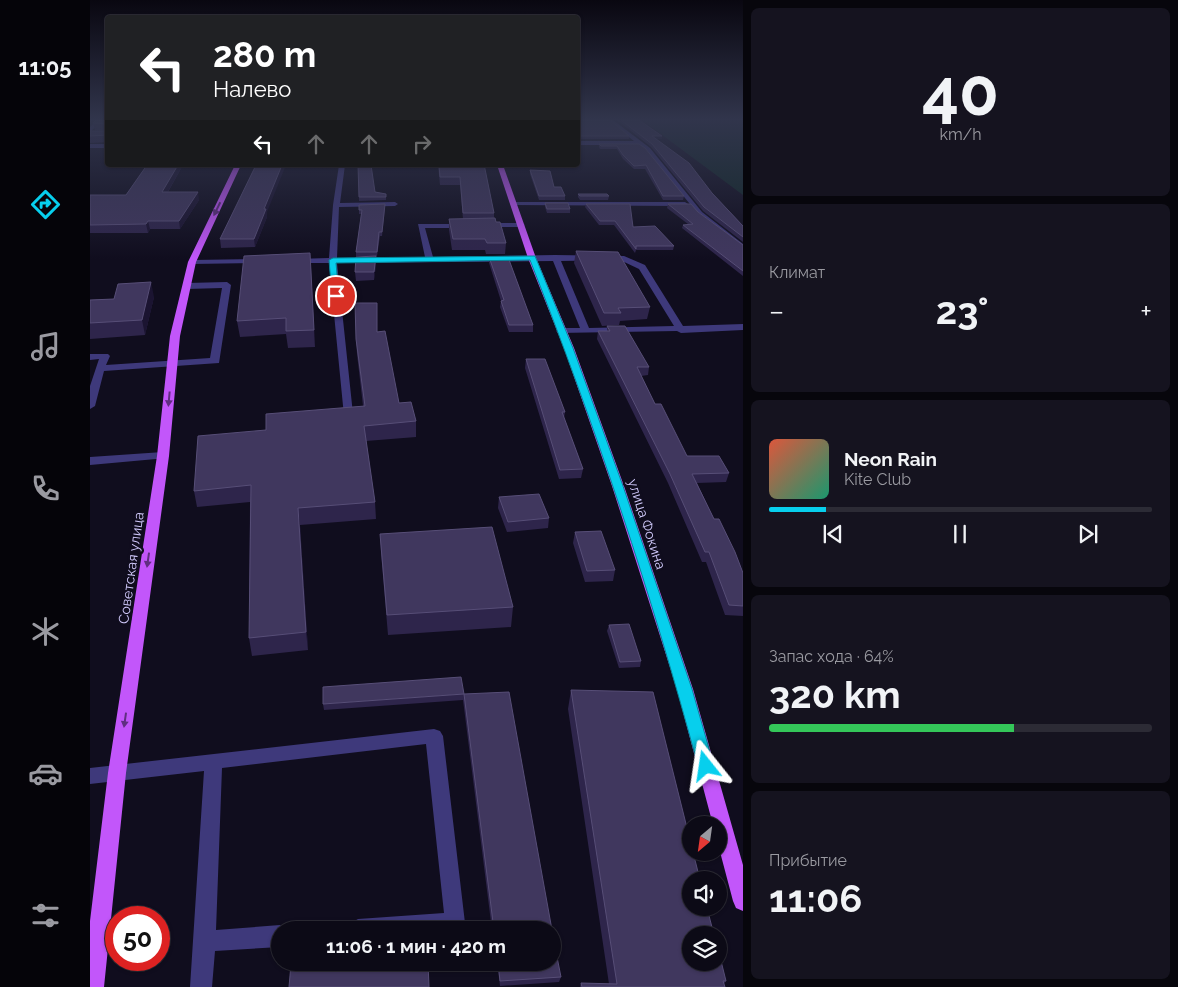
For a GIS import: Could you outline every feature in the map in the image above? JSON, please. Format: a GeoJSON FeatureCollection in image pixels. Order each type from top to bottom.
{"type":"FeatureCollection","features":[{"type":"Feature","properties":{"kind":"main road","name":"Советская улица"},"geometry":{"type":"LineString","coordinates":[[93,987],[117,772],[164,456],[175,336],[192,262],[237,167]]}},
{"type":"Feature","properties":{"kind":"main road","name":"улица Фокина"},"geometry":{"type":"LineString","coordinates":[[501,167],[532,258],[618,486],[685,689],[743,900]]}},
{"type":"Feature","properties":{"kind":"street"},"geometry":{"type":"LineString","coordinates":[[662,166],[692,204],[743,248]]}},
{"type":"Feature","properties":{"kind":"street"},"geometry":{"type":"LineString","coordinates":[[342,167],[336,205],[333,260],[348,414]]}},
{"type":"Feature","properties":{"kind":"street"},"geometry":{"type":"LineString","coordinates":[[336,205],[395,204]]}},
{"type":"Feature","properties":{"kind":"street"},"geometry":{"type":"LineString","coordinates":[[514,204],[692,204]]}},
{"type":"Feature","properties":{"kind":"street"},"geometry":{"type":"LineString","coordinates":[[429,259],[421,226],[521,225]]}},
{"type":"Feature","properties":{"kind":"street"},"geometry":{"type":"LineString","coordinates":[[286,261],[555,257],[621,258],[642,267],[681,330]]}},
{"type":"Feature","properties":{"kind":"street"},"geometry":{"type":"LineString","coordinates":[[555,257],[586,331]]}},
{"type":"Feature","properties":{"kind":"street"},"geometry":{"type":"LineString","coordinates":[[192,262],[267,261]]}},
{"type":"Feature","properties":{"kind":"street"},"geometry":{"type":"LineString","coordinates":[[100,368],[215,361],[227,285],[187,286]]}},
{"type":"Feature","properties":{"kind":"street"},"geometry":{"type":"LineString","coordinates":[[561,331],[681,330],[743,327]]}},
{"type":"Feature","properties":{"kind":"street"},"geometry":{"type":"LineString","coordinates":[[90,357],[106,356],[100,368],[90,406]]}},
{"type":"Feature","properties":{"kind":"street"},"geometry":{"type":"LineString","coordinates":[[90,461],[164,456]]}},
{"type":"Feature","properties":{"kind":"street"},"geometry":{"type":"LineString","coordinates":[[90,776],[434,736],[455,921]]}},
{"type":"Feature","properties":{"kind":"street"},"geometry":{"type":"LineString","coordinates":[[201,987],[205,941],[213,761]]}},
{"type":"Feature","properties":{"kind":"street"},"geometry":{"type":"LineString","coordinates":[[205,941],[271,937]]}},
{"type":"Feature","properties":{"kind":"green space"},"geometry":{"type":"Polygon","coordinates":[[[704,166],[743,166],[743,195],[704,166]]]}},
{"type":"Feature","properties":{"kind":"building"},"geometry":{"type":"Polygon","coordinates":[[[647,166],[660,166],[684,196],[663,196],[647,166]]]}},
{"type":"Feature","properties":{"kind":"building"},"geometry":{"type":"Polygon","coordinates":[[[670,166],[691,166],[712,193],[743,226],[743,237],[704,207],[670,166]]]}},
{"type":"Feature","properties":{"kind":"building"},"geometry":{"type":"Polygon","coordinates":[[[146,167],[177,167],[162,192],[198,192],[179,221],[148,221],[146,224],[90,225],[90,195],[126,195],[146,167]]]}},
{"type":"Feature","properties":{"kind":"building"},"geometry":{"type":"Polygon","coordinates":[[[255,167],[281,167],[254,239],[220,239],[255,167]]]}},
{"type":"Feature","properties":{"kind":"building"},"geometry":{"type":"Polygon","coordinates":[[[358,167],[371,167],[375,192],[386,194],[386,197],[359,197],[358,167]]]}},
{"type":"Feature","properties":{"kind":"building"},"geometry":{"type":"Polygon","coordinates":[[[439,167],[484,167],[494,213],[463,213],[460,177],[440,177],[439,167]]]}},
{"type":"Feature","properties":{"kind":"building"},"geometry":{"type":"Polygon","coordinates":[[[530,170],[550,171],[554,187],[561,187],[565,196],[539,196],[530,170]]]}},
{"type":"Feature","properties":{"kind":"building"},"geometry":{"type":"Polygon","coordinates":[[[578,194],[607,194],[609,196],[580,196],[578,194]]]}},
{"type":"Feature","properties":{"kind":"building"},"geometry":{"type":"Polygon","coordinates":[[[545,203],[568,203],[570,209],[547,209],[545,203]]]}},
{"type":"Feature","properties":{"kind":"building"},"geometry":{"type":"Polygon","coordinates":[[[385,204],[382,232],[379,232],[377,252],[356,252],[362,210],[359,210],[359,205],[385,204]]]}},
{"type":"Feature","properties":{"kind":"building"},"geometry":{"type":"Polygon","coordinates":[[[586,204],[630,204],[633,227],[655,226],[674,246],[636,246],[636,249],[615,221],[600,221],[586,204]]]}},
{"type":"Feature","properties":{"kind":"building"},"geometry":{"type":"Polygon","coordinates":[[[668,204],[691,204],[698,212],[743,245],[743,271],[683,225],[693,224],[668,204]]]}},
{"type":"Feature","properties":{"kind":"building"},"geometry":{"type":"Polygon","coordinates":[[[495,218],[496,222],[500,222],[506,243],[487,243],[485,239],[453,239],[449,219],[495,218]]]}},
{"type":"Feature","properties":{"kind":"building"},"geometry":{"type":"Polygon","coordinates":[[[576,251],[618,252],[650,307],[618,308],[621,313],[604,313],[576,251]]]}},
{"type":"Feature","properties":{"kind":"building"},"geometry":{"type":"Polygon","coordinates":[[[310,253],[314,330],[286,331],[286,318],[237,321],[244,256],[310,253]]]}},
{"type":"Feature","properties":{"kind":"building"},"geometry":{"type":"Polygon","coordinates":[[[376,256],[374,272],[355,272],[356,257],[376,256]]]}},
{"type":"Feature","properties":{"kind":"building"},"geometry":{"type":"Polygon","coordinates":[[[489,257],[508,257],[533,325],[509,325],[501,301],[504,300],[489,257]]]}},
{"type":"Feature","properties":{"kind":"building"},"geometry":{"type":"Polygon","coordinates":[[[151,282],[142,320],[90,323],[90,300],[114,299],[118,284],[151,282]]]}},
{"type":"Feature","properties":{"kind":"building"},"geometry":{"type":"Polygon","coordinates":[[[355,303],[377,303],[377,332],[385,331],[399,403],[411,402],[416,421],[364,426],[375,502],[298,508],[306,632],[249,638],[251,485],[194,491],[198,436],[266,430],[266,414],[365,406],[356,339],[355,303]]]}},
{"type":"Feature","properties":{"kind":"building"},"geometry":{"type":"Polygon","coordinates":[[[607,326],[625,326],[649,367],[637,367],[655,404],[661,404],[687,456],[719,456],[729,473],[692,474],[714,519],[719,519],[735,552],[743,573],[743,606],[729,605],[709,552],[705,552],[670,474],[598,331],[610,331],[607,326]]]}},
{"type":"Feature","properties":{"kind":"building"},"geometry":{"type":"Polygon","coordinates":[[[526,359],[545,359],[565,412],[562,412],[583,469],[560,470],[526,359]]]}},
{"type":"Feature","properties":{"kind":"building"},"geometry":{"type":"Polygon","coordinates":[[[539,494],[549,518],[508,522],[499,497],[539,494]]]}},
{"type":"Feature","properties":{"kind":"building"},"geometry":{"type":"Polygon","coordinates":[[[492,527],[513,607],[387,615],[380,534],[492,527]]]}},
{"type":"Feature","properties":{"kind":"building"},"geometry":{"type":"Polygon","coordinates":[[[601,531],[615,570],[587,571],[575,532],[601,531]]]}},
{"type":"Feature","properties":{"kind":"building"},"geometry":{"type":"Polygon","coordinates":[[[629,624],[641,661],[620,662],[609,625],[629,624]]]}},
{"type":"Feature","properties":{"kind":"building"},"geometry":{"type":"Polygon","coordinates":[[[461,677],[464,694],[323,704],[323,687],[461,677]]]}},
{"type":"Feature","properties":{"kind":"building"},"geometry":{"type":"Polygon","coordinates":[[[571,690],[653,692],[684,816],[682,816],[682,861],[695,861],[698,871],[682,871],[682,916],[709,916],[712,926],[682,926],[682,971],[724,971],[726,981],[723,981],[725,987],[582,987],[581,983],[617,984],[571,690]]]}},
{"type":"Feature","properties":{"kind":"building"},"geometry":{"type":"Polygon","coordinates":[[[509,692],[550,921],[493,921],[464,694],[509,692]]]}},
{"type":"Feature","properties":{"kind":"building"},"geometry":{"type":"Polygon","coordinates":[[[290,971],[428,971],[429,987],[289,987],[290,971]]]}},
{"type":"Feature","properties":{"kind":"building"},"geometry":{"type":"Polygon","coordinates":[[[499,971],[560,971],[561,977],[500,981],[499,971]]]}},
{"type":"Feature","properties":{"kind":"route"},"geometry":{"type":"LineString","coordinates":[[336,296],[333,260],[532,258],[569,348],[618,486],[685,689],[706,766]]}}]}
